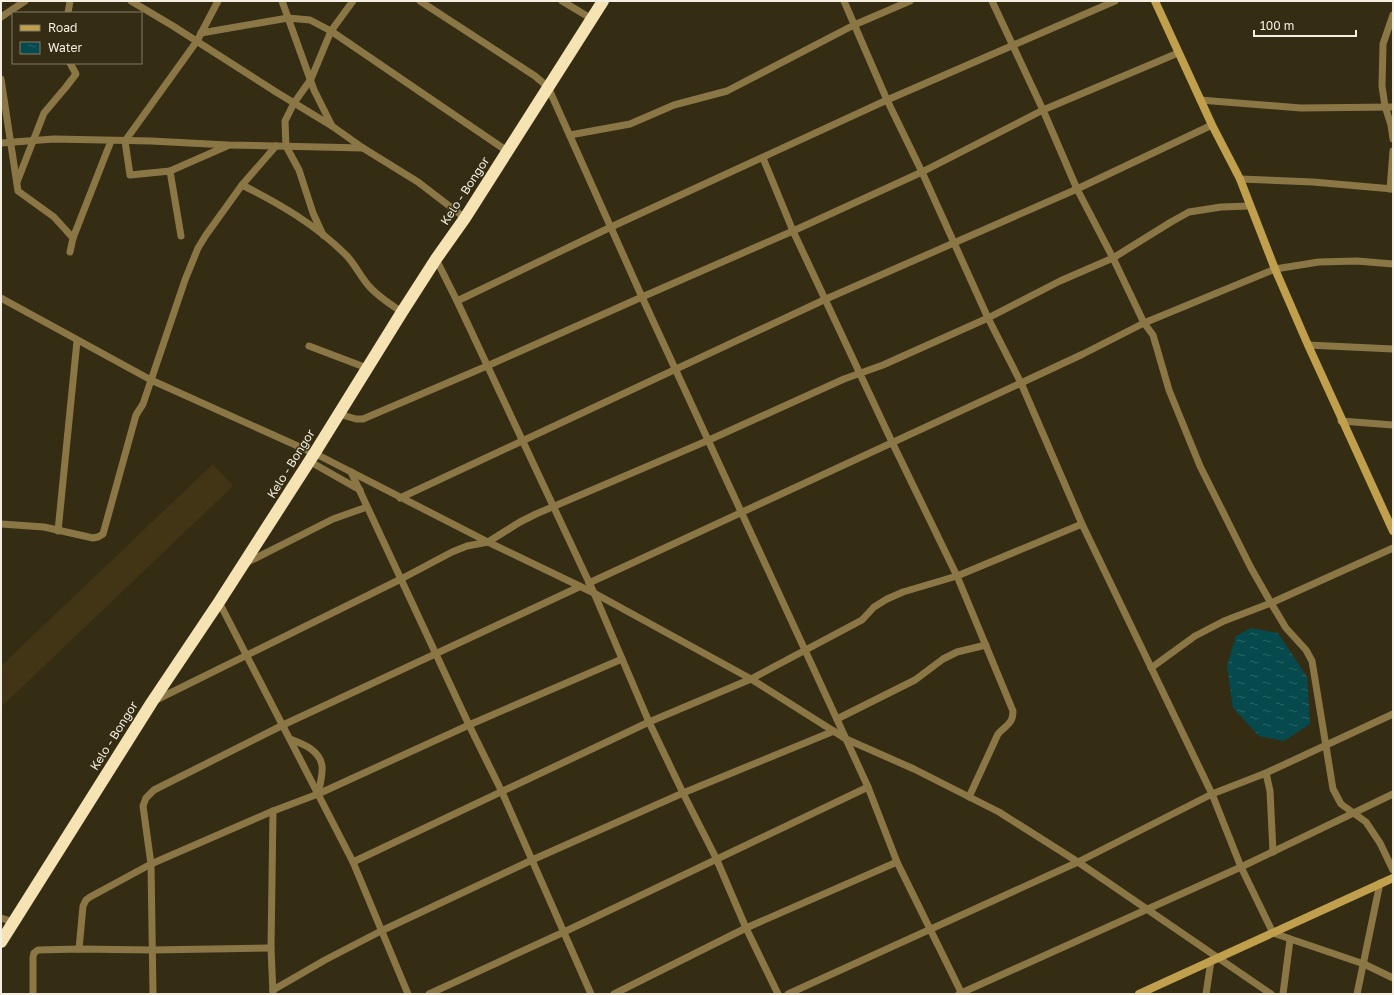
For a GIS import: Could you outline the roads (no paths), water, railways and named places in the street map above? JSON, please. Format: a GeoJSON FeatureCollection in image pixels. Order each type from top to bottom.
{"type":"FeatureCollection","features":[{"type":"Feature","properties":{"kind":"highway","name":"Kelo - Bongor"},"geometry":{"type":"LineString","coordinates":[[1,942],[152,702],[244,564],[312,458],[366,368],[436,259],[465,218],[603,1]]}},
{"type":"Feature","properties":{"kind":"street"},"geometry":{"type":"LineString","coordinates":[[1,17],[26,1]]}},
{"type":"Feature","properties":{"kind":"street"},"geometry":{"type":"LineString","coordinates":[[68,12],[70,1]]}},
{"type":"Feature","properties":{"kind":"street"},"geometry":{"type":"LineString","coordinates":[[131,1],[332,126],[363,148],[418,182],[465,218]]}},
{"type":"Feature","properties":{"kind":"street"},"geometry":{"type":"LineString","coordinates":[[282,1],[322,108],[332,126]]}},
{"type":"Feature","properties":{"kind":"street"},"geometry":{"type":"LineString","coordinates":[[323,235],[313,214],[299,170],[286,146],[285,121],[294,103],[311,79],[331,31],[353,1]]}},
{"type":"Feature","properties":{"kind":"street"},"geometry":{"type":"LineString","coordinates":[[420,1],[535,76],[548,87],[642,297],[868,787],[897,862],[961,994],[1241,867],[1393,794]]}},
{"type":"Feature","properties":{"kind":"street"},"geometry":{"type":"LineString","coordinates":[[562,1],[592,19]]}},
{"type":"Feature","properties":{"kind":"street"},"geometry":{"type":"LineString","coordinates":[[837,1],[845,3],[887,100],[922,172],[988,318],[1021,383],[1082,524],[1212,794],[1241,867],[1273,933],[1364,964],[1393,978]]}},
{"type":"Feature","properties":{"kind":"street"},"geometry":{"type":"LineString","coordinates":[[570,135],[630,124],[674,105],[727,90],[854,25],[910,1]]}},
{"type":"Feature","properties":{"kind":"street"},"geometry":{"type":"LineString","coordinates":[[992,1],[1043,110],[1077,189],[1113,258],[1144,323],[1153,335],[1159,353],[1161,368],[1200,466],[1251,568],[1271,603],[1286,628],[1306,650],[1312,661],[1333,789],[1341,804],[1366,822],[1380,842],[1393,870]]}},
{"type":"Feature","properties":{"kind":"street"},"geometry":{"type":"LineString","coordinates":[[457,301],[611,227],[887,100],[1115,1]]}},
{"type":"Feature","properties":{"kind":"street"},"geometry":{"type":"LineString","coordinates":[[1155,1],[1200,100],[1240,179],[1275,269],[1308,345],[1342,421],[1389,515],[1393,531]]}},
{"type":"Feature","properties":{"kind":"street"},"geometry":{"type":"LineString","coordinates":[[215,3],[197,41],[125,141],[130,175],[170,171],[228,145]]}},
{"type":"Feature","properties":{"kind":"street"},"geometry":{"type":"LineString","coordinates":[[1393,15],[1383,44],[1382,86],[1389,106],[1393,139]]}},
{"type":"Feature","properties":{"kind":"street"},"geometry":{"type":"LineString","coordinates":[[201,33],[288,18],[310,20],[331,31],[507,151]]}},
{"type":"Feature","properties":{"kind":"street"},"geometry":{"type":"LineString","coordinates":[[339,414],[356,419],[363,419],[487,366],[793,231],[922,172],[1043,110],[1178,53]]}},
{"type":"Feature","properties":{"kind":"street"},"geometry":{"type":"LineString","coordinates":[[17,182],[44,113],[76,74],[71,64]]}},
{"type":"Feature","properties":{"kind":"street"},"geometry":{"type":"LineString","coordinates":[[1,79],[18,191],[54,216],[73,238]]}},
{"type":"Feature","properties":{"kind":"street"},"geometry":{"type":"LineString","coordinates":[[1200,100],[1301,108],[1389,106]]}},
{"type":"Feature","properties":{"kind":"street"},"geometry":{"type":"LineString","coordinates":[[400,498],[826,299],[1077,189],[1212,125]]}},
{"type":"Feature","properties":{"kind":"street"},"geometry":{"type":"LineString","coordinates":[[70,252],[73,238],[111,140]]}},
{"type":"Feature","properties":{"kind":"street"},"geometry":{"type":"LineString","coordinates":[[1,142],[111,140],[228,145],[363,148]]}},
{"type":"Feature","properties":{"kind":"street"},"geometry":{"type":"LineString","coordinates":[[1,524],[44,527],[93,538],[103,534],[136,415],[143,404],[185,280],[198,248],[242,185],[276,146]]}},
{"type":"Feature","properties":{"kind":"street"},"geometry":{"type":"LineString","coordinates":[[1240,179],[1313,182],[1391,189],[1393,151]]}},
{"type":"Feature","properties":{"kind":"street"},"geometry":{"type":"LineString","coordinates":[[763,158],[793,231],[957,576],[1013,711],[1013,718],[1010,724],[1003,728],[998,734],[969,797]]}},
{"type":"Feature","properties":{"kind":"street"},"geometry":{"type":"LineString","coordinates":[[170,171],[181,236]]}},
{"type":"Feature","properties":{"kind":"street"},"geometry":{"type":"LineString","coordinates":[[242,185],[274,201],[295,214],[323,235],[348,257],[376,294],[402,312]]}},
{"type":"Feature","properties":{"kind":"street"},"geometry":{"type":"LineString","coordinates":[[152,702],[401,579],[452,552],[467,546],[488,542],[520,522],[553,507],[709,440],[844,379],[988,318],[1060,281],[1113,258],[1170,222],[1189,212],[1221,207],[1250,206]]}},
{"type":"Feature","properties":{"kind":"street"},"geometry":{"type":"LineString","coordinates":[[436,259],[589,583],[649,722],[716,858],[746,928],[778,994]]}},
{"type":"Feature","properties":{"kind":"street"},"geometry":{"type":"LineString","coordinates":[[589,583],[1083,354],[1144,323],[1275,269],[1319,262],[1357,261],[1393,264]]}},
{"type":"Feature","properties":{"kind":"street"},"geometry":{"type":"LineString","coordinates":[[1,298],[77,341],[151,380],[312,458],[351,472],[400,498],[594,594],[751,679],[846,739],[914,769],[999,812],[1078,862],[1215,959],[1271,994]]}},
{"type":"Feature","properties":{"kind":"street"},"geometry":{"type":"LineString","coordinates":[[58,531],[77,341]]}},
{"type":"Feature","properties":{"kind":"street"},"geometry":{"type":"LineString","coordinates":[[1308,345],[1393,349]]}},
{"type":"Feature","properties":{"kind":"street"},"geometry":{"type":"LineString","coordinates":[[309,346],[366,368]]}},
{"type":"Feature","properties":{"kind":"street"},"geometry":{"type":"LineString","coordinates":[[1342,421],[1393,425]]}},
{"type":"Feature","properties":{"kind":"street"},"geometry":{"type":"LineString","coordinates":[[312,458],[360,490]]}},
{"type":"Feature","properties":{"kind":"street"},"geometry":{"type":"LineString","coordinates":[[351,472],[469,725],[502,792],[591,994]]}},
{"type":"Feature","properties":{"kind":"street"},"geometry":{"type":"LineString","coordinates":[[244,564],[333,519],[367,507]]}},
{"type":"Feature","properties":{"kind":"street"},"geometry":{"type":"LineString","coordinates":[[353,862],[649,722],[751,679],[862,620],[874,607],[887,599],[920,586],[957,576],[1082,524]]}},
{"type":"Feature","properties":{"kind":"street"},"geometry":{"type":"LineString","coordinates":[[1151,668],[1195,636],[1224,621],[1271,603],[1393,548]]}},
{"type":"Feature","properties":{"kind":"street"},"geometry":{"type":"LineString","coordinates":[[153,994],[151,864],[143,806],[146,798],[154,790],[283,725],[579,587]]}},
{"type":"Feature","properties":{"kind":"street"},"geometry":{"type":"LineString","coordinates":[[219,602],[353,862],[408,994]]}},
{"type":"Feature","properties":{"kind":"street"},"geometry":{"type":"LineString","coordinates":[[837,719],[915,680],[943,659],[957,652],[986,645]]}},
{"type":"Feature","properties":{"kind":"street"},"geometry":{"type":"LineString","coordinates":[[79,949],[83,906],[86,900],[151,864],[273,811],[318,794],[469,725],[622,660]]}},
{"type":"Feature","properties":{"kind":"street"},"geometry":{"type":"LineString","coordinates":[[788,994],[1078,862],[1212,794],[1266,773],[1393,714]]}},
{"type":"Feature","properties":{"kind":"street"},"geometry":{"type":"LineString","coordinates":[[273,811],[271,948],[272,992],[325,960],[381,931],[532,860],[683,793],[834,731]]}},
{"type":"Feature","properties":{"kind":"street"},"geometry":{"type":"LineString","coordinates":[[290,739],[306,744],[318,755],[322,766],[318,794]]}},
{"type":"Feature","properties":{"kind":"street"},"geometry":{"type":"LineString","coordinates":[[1266,773],[1270,791],[1273,852]]}},
{"type":"Feature","properties":{"kind":"street"},"geometry":{"type":"LineString","coordinates":[[429,994],[564,932],[716,858],[868,787]]}},
{"type":"Feature","properties":{"kind":"street"},"geometry":{"type":"LineString","coordinates":[[614,994],[746,928],[897,862]]}},
{"type":"Feature","properties":{"kind":"street"},"geometry":{"type":"LineString","coordinates":[[1139,994],[1393,878]]}},
{"type":"Feature","properties":{"kind":"street"},"geometry":{"type":"LineString","coordinates":[[1357,994],[1380,883]]}},
{"type":"Feature","properties":{"kind":"street"},"geometry":{"type":"LineString","coordinates":[[1,918],[13,922]]}},
{"type":"Feature","properties":{"kind":"street"},"geometry":{"type":"LineString","coordinates":[[1283,994],[1290,940]]}},
{"type":"Feature","properties":{"kind":"street"},"geometry":{"type":"LineString","coordinates":[[33,994],[34,953],[38,950],[271,948]]}},
{"type":"Feature","properties":{"kind":"street"},"geometry":{"type":"LineString","coordinates":[[1206,994],[1215,959]]}},
{"type":"Feature","properties":{"kind":"water"},"geometry":{"type":"Polygon","coordinates":[[[1251,628],[1278,633],[1307,677],[1310,724],[1284,741],[1259,736],[1233,708],[1227,666],[1236,636],[1251,628]]]}}]}
